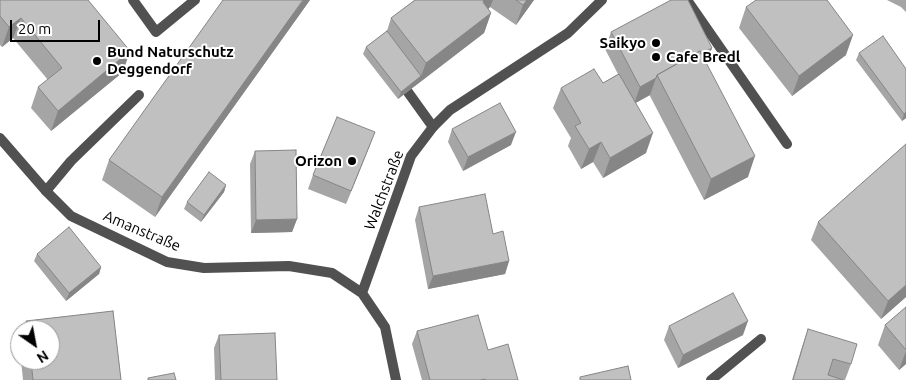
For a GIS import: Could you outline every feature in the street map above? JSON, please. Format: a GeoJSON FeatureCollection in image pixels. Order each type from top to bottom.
{"type":"FeatureCollection","features":[{"type":"Feature","properties":{"kind":"street"},"geometry":{"type":"LineString","coordinates":[[133,0],[156,32],[195,0]]}},
{"type":"Feature","properties":{"kind":"street","name":"Walchstraße"},"geometry":{"type":"LineString","coordinates":[[362,294],[411,156],[433,127],[450,110],[568,33],[602,0]]}},
{"type":"Feature","properties":{"kind":"street"},"geometry":{"type":"LineString","coordinates":[[687,0],[787,144]]}},
{"type":"Feature","properties":{"kind":"street"},"geometry":{"type":"LineString","coordinates":[[394,74],[433,127]]}},
{"type":"Feature","properties":{"kind":"street"},"geometry":{"type":"LineString","coordinates":[[46,191],[71,161],[139,95]]}},
{"type":"Feature","properties":{"kind":"street","name":"Amanstraße"},"geometry":{"type":"LineString","coordinates":[[0,138],[46,191],[71,216],[167,262],[204,268],[289,266],[332,273],[362,294]]}},
{"type":"Feature","properties":{"kind":"street"},"geometry":{"type":"LineString","coordinates":[[362,294],[385,327],[396,380]]}},
{"type":"Feature","properties":{"kind":"street"},"geometry":{"type":"LineString","coordinates":[[711,380],[761,338]]}},
{"type":"Feature","properties":{"kind":"building"},"geometry":{"type":"Polygon","coordinates":[[[0,0],[88,0],[130,51],[58,111],[38,87],[62,68],[21,18],[9,27],[0,16],[0,0]]]}},
{"type":"Feature","properties":{"kind":"building"},"geometry":{"type":"Polygon","coordinates":[[[223,0],[303,0],[162,197],[109,160],[223,0]]]}},
{"type":"Feature","properties":{"kind":"building"},"geometry":{"type":"Polygon","coordinates":[[[415,0],[484,0],[483,2],[491,13],[426,63],[391,18],[415,0]]]}},
{"type":"Feature","properties":{"kind":"building"},"geometry":{"type":"Polygon","coordinates":[[[516,0],[527,0],[523,5],[516,0]]]}},
{"type":"Feature","properties":{"kind":"building","name":"Cafe Bredl"},"geometry":{"type":"Polygon","coordinates":[[[671,0],[688,0],[712,48],[701,54],[700,51],[657,75],[656,78],[640,87],[611,32],[671,0]]]}},
{"type":"Feature","properties":{"kind":"building"},"geometry":{"type":"Polygon","coordinates":[[[756,0],[827,0],[853,35],[799,76],[746,7],[756,0]]]}},
{"type":"Feature","properties":{"kind":"building"},"geometry":{"type":"Polygon","coordinates":[[[387,31],[421,76],[401,92],[366,47],[387,31]]]}},
{"type":"Feature","properties":{"kind":"building"},"geometry":{"type":"Polygon","coordinates":[[[883,36],[906,69],[906,112],[904,114],[859,53],[883,36]]]}},
{"type":"Feature","properties":{"kind":"building"},"geometry":{"type":"Polygon","coordinates":[[[700,51],[755,156],[711,179],[657,75],[700,51]]]}},
{"type":"Feature","properties":{"kind":"building"},"geometry":{"type":"Polygon","coordinates":[[[594,69],[603,83],[619,74],[653,133],[610,158],[601,142],[589,149],[575,126],[581,123],[561,88],[594,69]]]}},
{"type":"Feature","properties":{"kind":"building"},"geometry":{"type":"Polygon","coordinates":[[[500,103],[516,132],[468,157],[452,129],[500,103]]]}},
{"type":"Feature","properties":{"kind":"building"},"geometry":{"type":"Polygon","coordinates":[[[337,117],[375,132],[351,191],[313,175],[337,117]]]}},
{"type":"Feature","properties":{"kind":"building"},"geometry":{"type":"Polygon","coordinates":[[[906,144],[906,285],[888,301],[818,222],[906,144]]]}},
{"type":"Feature","properties":{"kind":"building"},"geometry":{"type":"Polygon","coordinates":[[[296,150],[297,219],[256,220],[255,151],[296,150]]]}},
{"type":"Feature","properties":{"kind":"building"},"geometry":{"type":"Polygon","coordinates":[[[209,172],[226,185],[204,215],[187,202],[209,172]]]}},
{"type":"Feature","properties":{"kind":"building"},"geometry":{"type":"Polygon","coordinates":[[[485,194],[493,234],[503,231],[509,261],[433,276],[419,207],[485,194]]]}},
{"type":"Feature","properties":{"kind":"building"},"geometry":{"type":"Polygon","coordinates":[[[69,227],[101,267],[69,293],[37,254],[69,227]]]}},
{"type":"Feature","properties":{"kind":"building"},"geometry":{"type":"Polygon","coordinates":[[[733,293],[748,321],[683,355],[669,326],[733,293]]]}},
{"type":"Feature","properties":{"kind":"building"},"geometry":{"type":"Polygon","coordinates":[[[906,307],[906,350],[885,325],[906,307]]]}},
{"type":"Feature","properties":{"kind":"building"},"geometry":{"type":"Polygon","coordinates":[[[113,311],[121,380],[33,380],[32,370],[60,370],[60,320],[35,320],[113,311]]]}},
{"type":"Feature","properties":{"kind":"building"},"geometry":{"type":"Polygon","coordinates":[[[478,315],[488,350],[508,344],[518,380],[430,380],[417,331],[478,315]]]}},
{"type":"Feature","properties":{"kind":"building"},"geometry":{"type":"Polygon","coordinates":[[[808,329],[857,344],[851,364],[833,359],[828,375],[843,380],[793,380],[808,329]]]}},
{"type":"Feature","properties":{"kind":"building"},"geometry":{"type":"Polygon","coordinates":[[[275,333],[277,380],[221,380],[219,335],[275,333]]]}},
{"type":"Feature","properties":{"kind":"building"},"geometry":{"type":"Polygon","coordinates":[[[628,366],[631,380],[580,380],[580,377],[628,366]]]}},
{"type":"Feature","properties":{"kind":"building"},"geometry":{"type":"Polygon","coordinates":[[[174,373],[176,380],[148,380],[148,378],[174,373]]]}},
{"type":"Feature","properties":{"kind":"place","name":"Saikyo"},"geometry":{"type":"Point","coordinates":[656,43]}},
{"type":"Feature","properties":{"kind":"place","name":"Cafe Bredl"},"geometry":{"type":"Point","coordinates":[656,57]}},
{"type":"Feature","properties":{"kind":"place","name":"Bund Naturschutz Deggendorf"},"geometry":{"type":"Point","coordinates":[97,61]}},
{"type":"Feature","properties":{"kind":"place","name":"Orizon"},"geometry":{"type":"Point","coordinates":[352,161]}}]}
